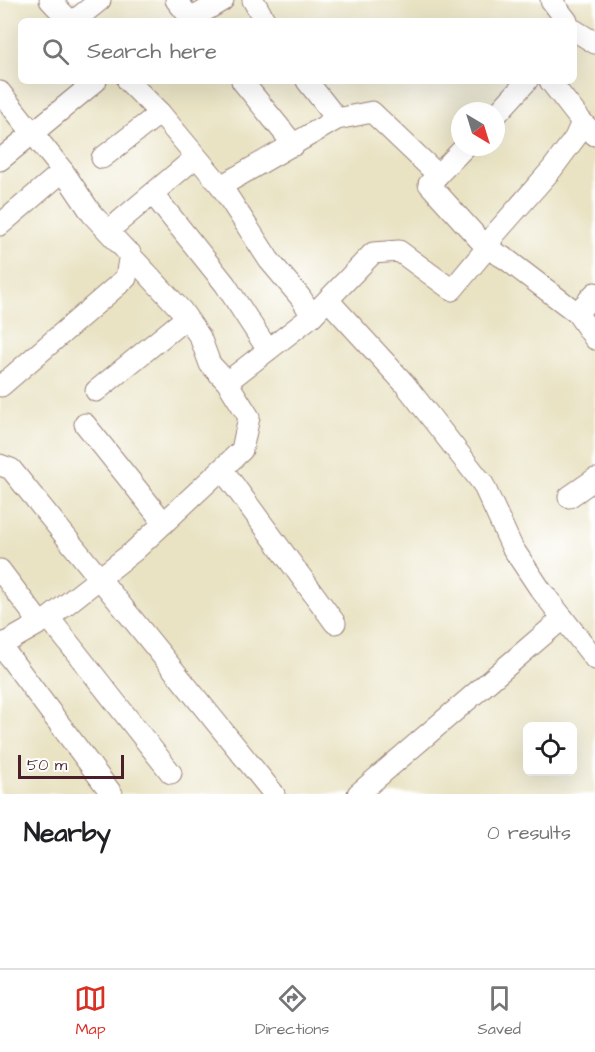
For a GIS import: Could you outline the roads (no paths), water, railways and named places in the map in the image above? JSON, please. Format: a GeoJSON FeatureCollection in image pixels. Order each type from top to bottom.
{"type":"FeatureCollection","features":[{"type":"Feature","properties":{"kind":"street"},"geometry":{"type":"LineString","coordinates":[[50,0],[69,18]]}},
{"type":"Feature","properties":{"kind":"street"},"geometry":{"type":"LineString","coordinates":[[76,18],[100,0]]}},
{"type":"Feature","properties":{"kind":"street"},"geometry":{"type":"LineString","coordinates":[[176,0],[190,18]]}},
{"type":"Feature","properties":{"kind":"street"},"geometry":{"type":"LineString","coordinates":[[195,18],[223,0]]}},
{"type":"Feature","properties":{"kind":"street"},"geometry":{"type":"LineString","coordinates":[[253,0],[263,18]]}},
{"type":"Feature","properties":{"kind":"street"},"geometry":{"type":"LineString","coordinates":[[551,0],[565,18]]}},
{"type":"Feature","properties":{"kind":"street"},"geometry":{"type":"LineString","coordinates":[[577,32],[595,44]]}},
{"type":"Feature","properties":{"kind":"street"},"geometry":{"type":"LineString","coordinates":[[0,160],[92,84]]}},
{"type":"Feature","properties":{"kind":"street"},"geometry":{"type":"LineString","coordinates":[[131,84],[160,113],[221,186],[269,260],[301,298],[312,316]]}},
{"type":"Feature","properties":{"kind":"street"},"geometry":{"type":"LineString","coordinates":[[244,84],[294,145]]}},
{"type":"Feature","properties":{"kind":"street"},"geometry":{"type":"LineString","coordinates":[[309,84],[337,119]]}},
{"type":"Feature","properties":{"kind":"street"},"geometry":{"type":"LineString","coordinates":[[505,105],[524,84]]}},
{"type":"Feature","properties":{"kind":"street"},"geometry":{"type":"LineString","coordinates":[[227,382],[312,316],[373,253],[399,250],[452,290],[487,248],[494,235],[552,169],[575,138],[588,128],[552,84]]}},
{"type":"Feature","properties":{"kind":"street"},"geometry":{"type":"LineString","coordinates":[[0,92],[63,171],[92,214],[130,253],[186,318],[200,337],[210,364],[227,382],[249,417],[242,450],[134,551],[44,620],[1,646],[112,794]]}},
{"type":"Feature","properties":{"kind":"street"},"geometry":{"type":"LineString","coordinates":[[221,186],[337,119],[372,112],[438,175]]}},
{"type":"Feature","properties":{"kind":"street"},"geometry":{"type":"LineString","coordinates":[[102,158],[160,113]]}},
{"type":"Feature","properties":{"kind":"street"},"geometry":{"type":"LineString","coordinates":[[456,156],[429,184],[487,248],[506,259],[577,313],[595,339]]}},
{"type":"Feature","properties":{"kind":"street"},"geometry":{"type":"LineString","coordinates":[[108,231],[196,157]]}},
{"type":"Feature","properties":{"kind":"street"},"geometry":{"type":"LineString","coordinates":[[0,225],[63,171]]}},
{"type":"Feature","properties":{"kind":"street"},"geometry":{"type":"LineString","coordinates":[[153,194],[225,284],[268,350]]}},
{"type":"Feature","properties":{"kind":"street"},"geometry":{"type":"LineString","coordinates":[[1,386],[126,278],[130,253]]}},
{"type":"Feature","properties":{"kind":"street"},"geometry":{"type":"LineString","coordinates":[[577,313],[595,293]]}},
{"type":"Feature","properties":{"kind":"street"},"geometry":{"type":"LineString","coordinates":[[328,300],[404,383],[483,484],[512,547],[540,590],[595,659]]}},
{"type":"Feature","properties":{"kind":"street"},"geometry":{"type":"LineString","coordinates":[[96,391],[186,318]]}},
{"type":"Feature","properties":{"kind":"street"},"geometry":{"type":"LineString","coordinates":[[85,424],[164,523]]}},
{"type":"Feature","properties":{"kind":"street"},"geometry":{"type":"LineString","coordinates":[[0,465],[11,469],[274,794]]}},
{"type":"Feature","properties":{"kind":"street"},"geometry":{"type":"LineString","coordinates":[[222,469],[335,623]]}},
{"type":"Feature","properties":{"kind":"street"},"geometry":{"type":"LineString","coordinates":[[569,497],[595,479]]}},
{"type":"Feature","properties":{"kind":"street"},"geometry":{"type":"LineString","coordinates":[[0,570],[171,772]]}},
{"type":"Feature","properties":{"kind":"street"},"geometry":{"type":"LineString","coordinates":[[358,794],[563,618]]}}]}
